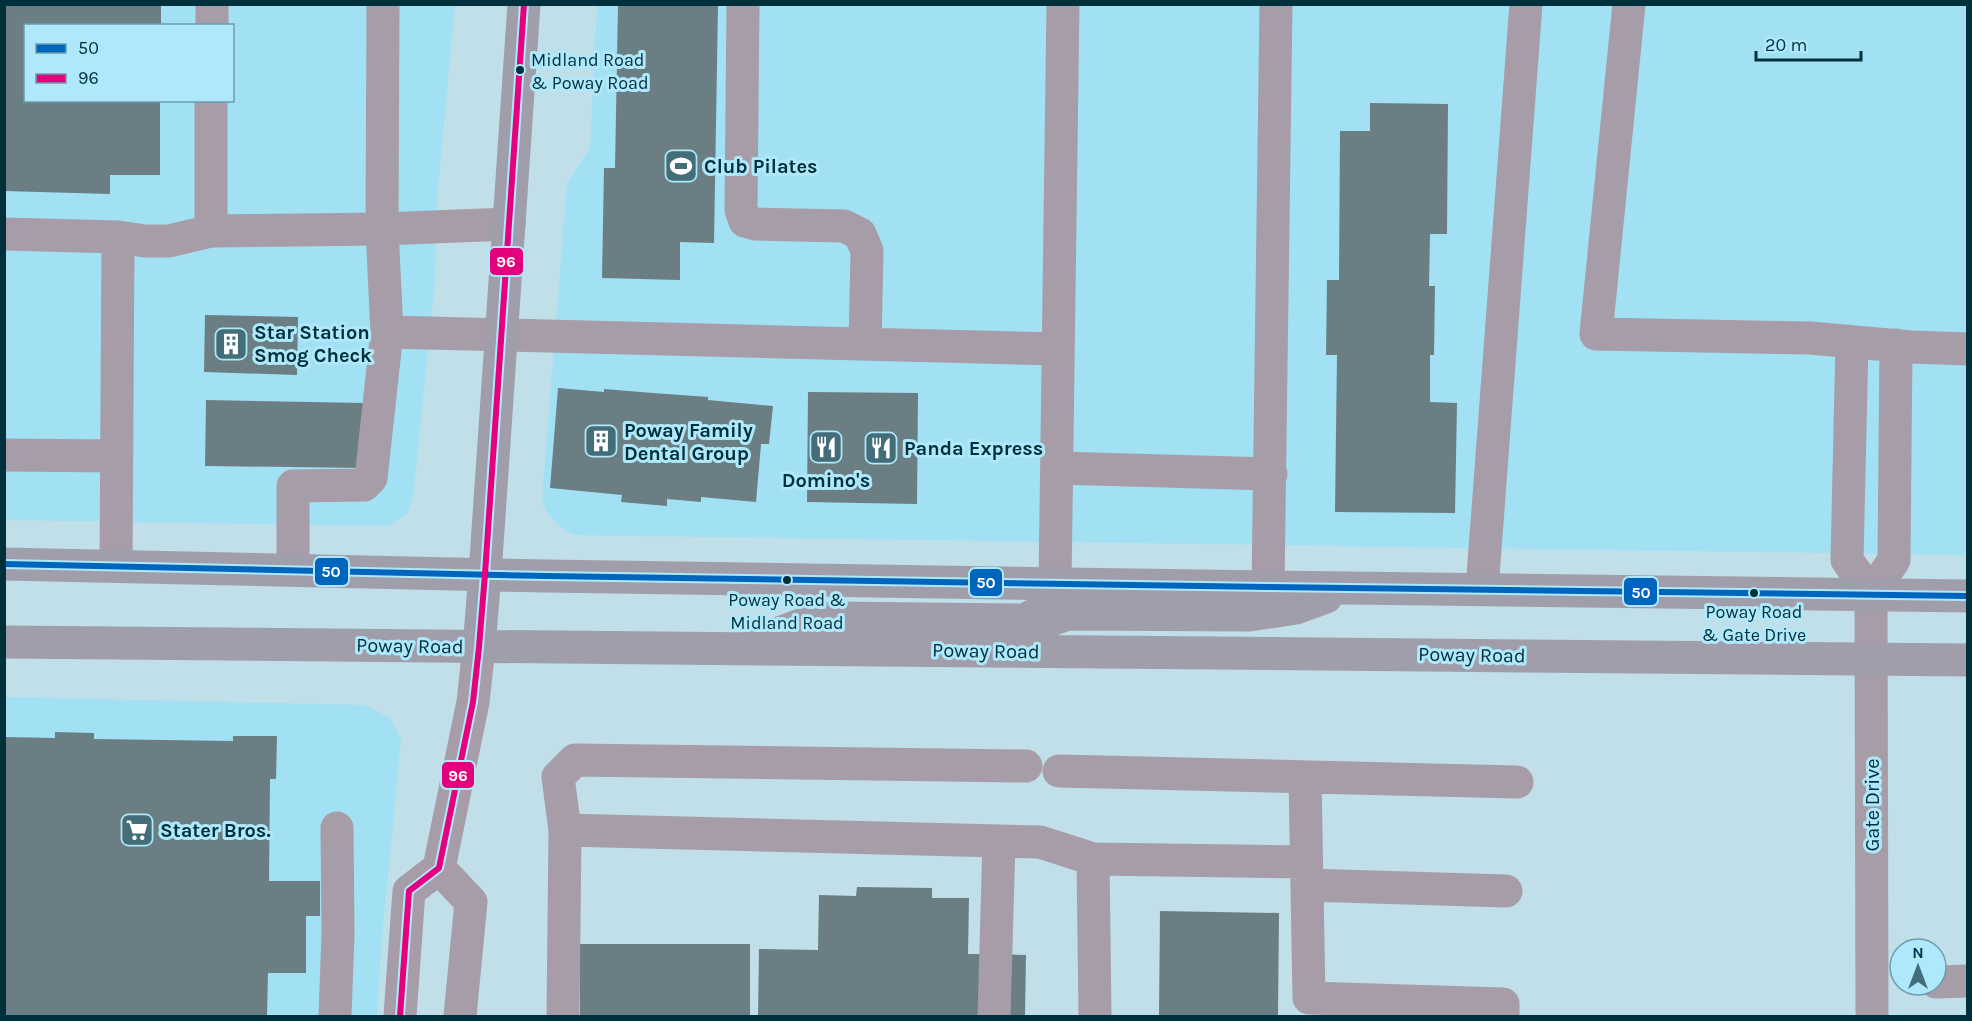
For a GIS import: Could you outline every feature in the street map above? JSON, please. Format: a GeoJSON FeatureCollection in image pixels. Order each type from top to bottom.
{"type":"FeatureCollection","features":[{"type":"Feature","properties":{"kind":"main road"},"geometry":{"type":"LineString","coordinates":[[478,647],[524,4]]}},
{"type":"Feature","properties":{"kind":"main road"},"geometry":{"type":"LineString","coordinates":[[4,564],[1055,584],[1968,596]]}},
{"type":"Feature","properties":{"kind":"main road"},"geometry":{"type":"LineString","coordinates":[[739,648],[806,622],[832,618],[1024,620],[1038,613],[1051,601],[1057,587],[1055,584]]}},
{"type":"Feature","properties":{"kind":"main road"},"geometry":{"type":"LineString","coordinates":[[1029,651],[1031,635],[1053,619],[1068,614],[1250,615],[1296,608],[1350,588]]}},
{"type":"Feature","properties":{"kind":"main road","name":"Poway Road"},"geometry":{"type":"LineString","coordinates":[[4,642],[1968,660]]}},
{"type":"Feature","properties":{"kind":"street"},"geometry":{"type":"LineString","coordinates":[[212,4],[212,24]]}},
{"type":"Feature","properties":{"kind":"street"},"geometry":{"type":"LineString","coordinates":[[293,570],[293,486],[364,485],[371,478],[387,332],[382,229],[383,4]]}},
{"type":"Feature","properties":{"kind":"street"},"geometry":{"type":"LineString","coordinates":[[743,4],[741,210],[745,221],[756,224],[844,226],[860,234],[867,251],[865,344]]}},
{"type":"Feature","properties":{"kind":"street"},"geometry":{"type":"LineString","coordinates":[[1055,584],[1063,4]]}},
{"type":"Feature","properties":{"kind":"street"},"geometry":{"type":"LineString","coordinates":[[1268,587],[1276,4]]}},
{"type":"Feature","properties":{"kind":"street"},"geometry":{"type":"LineString","coordinates":[[1482,589],[1526,4]]}},
{"type":"Feature","properties":{"kind":"street"},"geometry":{"type":"LineString","coordinates":[[1629,4],[1596,334],[1810,338],[1968,349]]}},
{"type":"Feature","properties":{"kind":"street"},"geometry":{"type":"LineString","coordinates":[[211,102],[211,231]]}},
{"type":"Feature","properties":{"kind":"street"},"geometry":{"type":"LineString","coordinates":[[4,234],[118,237],[169,242],[211,231],[382,229],[509,224]]}},
{"type":"Feature","properties":{"kind":"street"},"geometry":{"type":"LineString","coordinates":[[116,566],[118,237]]}},
{"type":"Feature","properties":{"kind":"street"},"geometry":{"type":"LineString","coordinates":[[387,332],[1058,349]]}},
{"type":"Feature","properties":{"kind":"street"},"geometry":{"type":"LineString","coordinates":[[1852,342],[1847,560],[1871,594],[1894,560],[1896,345]]}},
{"type":"Feature","properties":{"kind":"street"},"geometry":{"type":"LineString","coordinates":[[4,455],[117,456]]}},
{"type":"Feature","properties":{"kind":"street"},"geometry":{"type":"LineString","coordinates":[[1057,468],[1271,474]]}},
{"type":"Feature","properties":{"kind":"street","name":"Gate Drive"},"geometry":{"type":"LineString","coordinates":[[1871,594],[1871,659],[1886,983],[1872,1017]]}},
{"type":"Feature","properties":{"kind":"street"},"geometry":{"type":"LineString","coordinates":[[400,1017],[409,891],[440,868],[473,702],[478,647]]}},
{"type":"Feature","properties":{"kind":"street"},"geometry":{"type":"LineString","coordinates":[[563,1017],[565,830],[558,777],[575,760],[1026,766]]}},
{"type":"Feature","properties":{"kind":"street"},"geometry":{"type":"LineString","coordinates":[[1059,771],[1517,782]]}},
{"type":"Feature","properties":{"kind":"street"},"geometry":{"type":"LineString","coordinates":[[1305,777],[1309,998],[1503,1004],[1503,1017]]}},
{"type":"Feature","properties":{"kind":"street"},"geometry":{"type":"LineString","coordinates":[[335,1017],[338,934],[337,828]]}},
{"type":"Feature","properties":{"kind":"street"},"geometry":{"type":"LineString","coordinates":[[565,830],[1040,842],[1093,860],[1307,874],[1506,891]]}},
{"type":"Feature","properties":{"kind":"street"},"geometry":{"type":"LineString","coordinates":[[994,1017],[999,841]]}},
{"type":"Feature","properties":{"kind":"street"},"geometry":{"type":"LineString","coordinates":[[1093,860],[1095,1017]]}},
{"type":"Feature","properties":{"kind":"street"},"geometry":{"type":"LineString","coordinates":[[440,868],[471,902],[460,1017]]}},
{"type":"Feature","properties":{"kind":"street"},"geometry":{"type":"LineString","coordinates":[[1948,982],[1968,981]]}},
{"type":"Feature","properties":{"kind":"shaded area"},"geometry":{"type":"Polygon","coordinates":[[[5,5],[455,5],[437,198],[435,281],[413,497],[407,514],[389,526],[5,520],[5,5]]]}},
{"type":"Feature","properties":{"kind":"shaded area"},"geometry":{"type":"Polygon","coordinates":[[[597,5],[1967,5],[1967,555],[575,535],[554,521],[546,511],[542,500],[567,183],[590,148],[597,5]]]}},
{"type":"Feature","properties":{"kind":"shaded area","name":"Stater Bros."},"geometry":{"type":"Polygon","coordinates":[[[5,697],[364,705],[390,718],[401,739],[377,1016],[5,1016],[5,697]]]}},
{"type":"Feature","properties":{"kind":"building"},"geometry":{"type":"Polygon","coordinates":[[[4,4],[161,4],[161,24],[24,24],[24,102],[160,102],[160,175],[110,175],[110,194],[4,191],[4,4]]]}},
{"type":"Feature","properties":{"kind":"building"},"geometry":{"type":"Polygon","coordinates":[[[618,4],[718,4],[714,243],[680,242],[680,280],[602,278],[604,168],[615,168],[618,4]]]}},
{"type":"Feature","properties":{"kind":"building"},"geometry":{"type":"Polygon","coordinates":[[[1370,103],[1448,104],[1447,234],[1430,234],[1429,286],[1435,286],[1434,355],[1430,355],[1430,402],[1457,403],[1455,513],[1335,512],[1337,355],[1326,355],[1327,280],[1339,280],[1340,131],[1370,131],[1370,103]]]}},
{"type":"Feature","properties":{"kind":"building"},"geometry":{"type":"Polygon","coordinates":[[[205,315],[298,317],[297,375],[204,372],[205,315]]]}},
{"type":"Feature","properties":{"kind":"building"},"geometry":{"type":"Polygon","coordinates":[[[558,388],[708,397],[708,400],[773,406],[769,444],[761,444],[756,502],[701,497],[701,502],[667,499],[667,506],[621,502],[622,495],[550,488],[558,388]]]}},
{"type":"Feature","properties":{"kind":"building","name":"Panda Express"},"geometry":{"type":"Polygon","coordinates":[[[808,392],[918,393],[917,504],[807,502],[808,392]]]}},
{"type":"Feature","properties":{"kind":"building"},"geometry":{"type":"Polygon","coordinates":[[[206,400],[364,403],[363,468],[205,466],[206,400]]]}},
{"type":"Feature","properties":{"kind":"building","name":"Stater Bros."},"geometry":{"type":"Polygon","coordinates":[[[55,732],[94,733],[94,739],[233,741],[233,736],[277,736],[276,779],[270,779],[269,881],[320,881],[320,916],[306,916],[306,973],[268,973],[267,1016],[4,1016],[4,737],[55,738],[55,732]]]}},
{"type":"Feature","properties":{"kind":"building"},"geometry":{"type":"Polygon","coordinates":[[[857,887],[932,888],[932,898],[969,898],[968,954],[1026,955],[1025,1016],[758,1016],[759,949],[818,950],[819,895],[856,896],[857,887]]]}},
{"type":"Feature","properties":{"kind":"building"},"geometry":{"type":"Polygon","coordinates":[[[1160,911],[1279,913],[1278,1016],[1159,1016],[1160,911]]]}},
{"type":"Feature","properties":{"kind":"building"},"geometry":{"type":"Polygon","coordinates":[[[580,944],[750,944],[750,1016],[580,1016],[580,944]]]}},
{"type":"Feature","properties":{"kind":"transit line","name":"96"},"geometry":{"type":"LineString","coordinates":[[400,1016],[409,891],[439,868],[473,702],[485,574],[524,4]]}},
{"type":"Feature","properties":{"kind":"transit line","name":"50"},"geometry":{"type":"LineString","coordinates":[[4,564],[546,576],[1968,596]]}},
{"type":"Feature","properties":{"kind":"place","name":"Midland Road & Poway Road"},"geometry":{"type":"Point","coordinates":[520,70]}},
{"type":"Feature","properties":{"kind":"place","name":"Club Pilates"},"geometry":{"type":"Point","coordinates":[681,166]}},
{"type":"Feature","properties":{"kind":"place","name":"Star Station Smog Check"},"geometry":{"type":"Point","coordinates":[231,344]}},
{"type":"Feature","properties":{"kind":"place","name":"Poway Family Dental Group"},"geometry":{"type":"Point","coordinates":[601,441]}},
{"type":"Feature","properties":{"kind":"place","name":"Domino's"},"geometry":{"type":"Point","coordinates":[826,447]}},
{"type":"Feature","properties":{"kind":"place","name":"Panda Express"},"geometry":{"type":"Point","coordinates":[881,448]}},
{"type":"Feature","properties":{"kind":"place","name":"Poway Road & Midland Road"},"geometry":{"type":"Point","coordinates":[787,580]}},
{"type":"Feature","properties":{"kind":"place","name":"Poway Road & Gate Drive"},"geometry":{"type":"Point","coordinates":[1754,593]}},
{"type":"Feature","properties":{"kind":"place","name":"Stater Bros."},"geometry":{"type":"Point","coordinates":[137,830]}}]}
